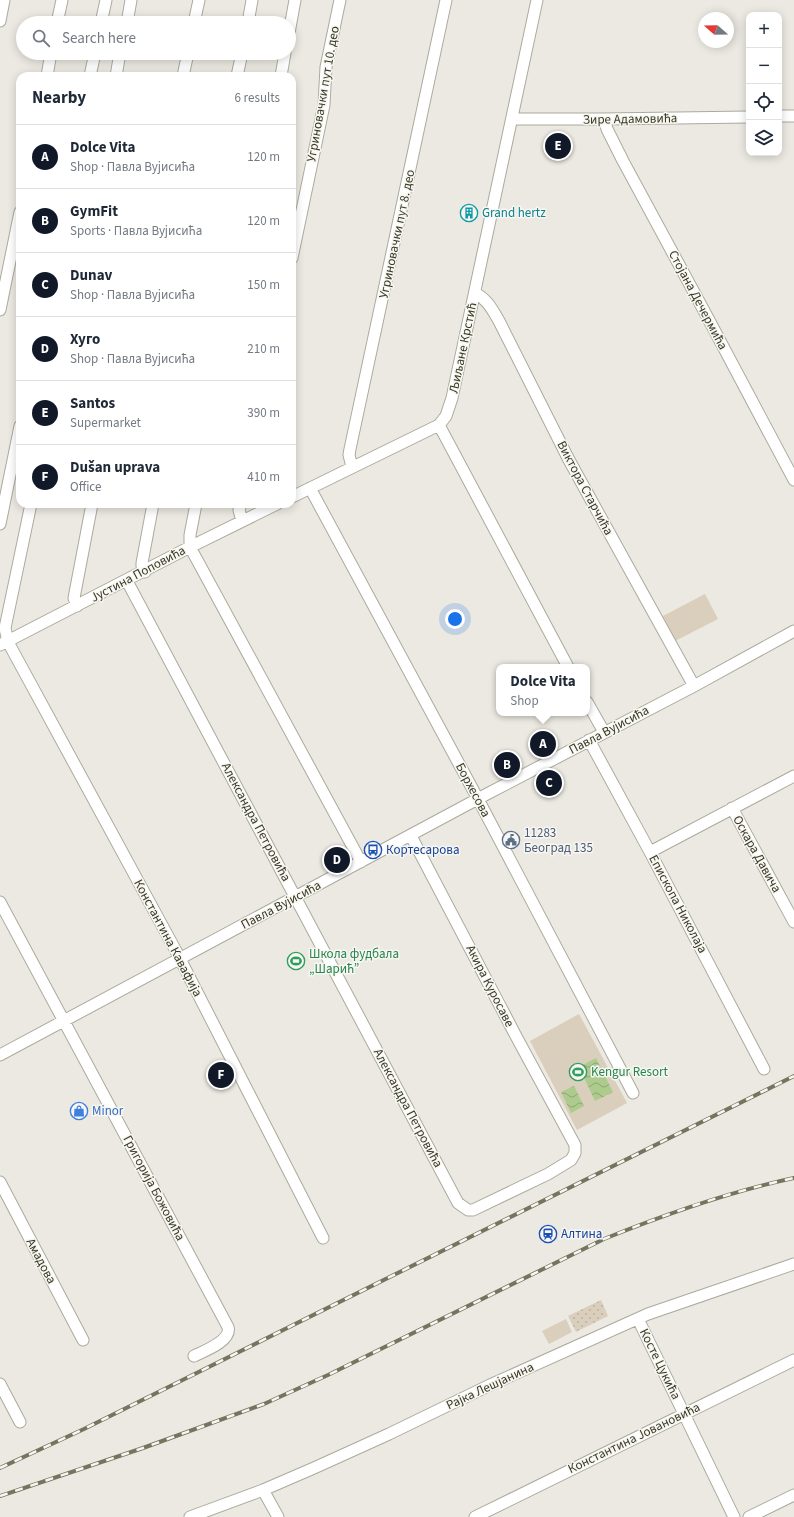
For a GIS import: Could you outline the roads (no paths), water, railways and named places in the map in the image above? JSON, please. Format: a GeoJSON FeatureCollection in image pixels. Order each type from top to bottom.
{"type":"FeatureCollection","features":[{"type":"Feature","properties":{"kind":"street"},"geometry":{"type":"LineString","coordinates":[[0,21],[4,0]]}},
{"type":"Feature","properties":{"kind":"street"},"geometry":{"type":"LineString","coordinates":[[59,16],[62,0]]}},
{"type":"Feature","properties":{"kind":"street"},"geometry":{"type":"LineString","coordinates":[[103,16],[106,0]]}},
{"type":"Feature","properties":{"kind":"street"},"geometry":{"type":"LineString","coordinates":[[128,16],[131,0]]}},
{"type":"Feature","properties":{"kind":"street"},"geometry":{"type":"LineString","coordinates":[[196,16],[199,0]]}},
{"type":"Feature","properties":{"kind":"street"},"geometry":{"type":"LineString","coordinates":[[249,16],[252,0]]}},
{"type":"Feature","properties":{"kind":"street"},"geometry":{"type":"LineString","coordinates":[[292,16],[295,0]]}},
{"type":"Feature","properties":{"kind":"street","name":"Угриновачки пут 10. део"},"geometry":{"type":"LineString","coordinates":[[296,239],[324,105],[326,67],[340,0]]}},
{"type":"Feature","properties":{"kind":"street","name":"Угриновачки пут 8. део"},"geometry":{"type":"LineString","coordinates":[[352,468],[349,455],[350,448],[446,0]]}},
{"type":"Feature","properties":{"kind":"street","name":"Љиљане Крстић"},"geometry":{"type":"LineString","coordinates":[[439,425],[446,416],[452,398],[536,0]]}},
{"type":"Feature","properties":{"kind":"street"},"geometry":{"type":"LineString","coordinates":[[48,72],[50,60]]}},
{"type":"Feature","properties":{"kind":"street"},"geometry":{"type":"LineString","coordinates":[[91,72],[93,60]]}},
{"type":"Feature","properties":{"kind":"street"},"geometry":{"type":"LineString","coordinates":[[117,72],[119,60]]}},
{"type":"Feature","properties":{"kind":"street"},"geometry":{"type":"LineString","coordinates":[[184,72],[186,60]]}},
{"type":"Feature","properties":{"kind":"street"},"geometry":{"type":"LineString","coordinates":[[238,72],[240,60]]}},
{"type":"Feature","properties":{"kind":"street"},"geometry":{"type":"LineString","coordinates":[[282,72],[284,60]]}},
{"type":"Feature","properties":{"kind":"street"},"geometry":{"type":"LineString","coordinates":[[782,116],[794,116]]}},
{"type":"Feature","properties":{"kind":"street","name":"Зире Адамовића"},"geometry":{"type":"LineString","coordinates":[[512,119],[746,117]]}},
{"type":"Feature","properties":{"kind":"street","name":"Стојана Дечермића"},"geometry":{"type":"LineString","coordinates":[[604,119],[605,125],[623,161],[794,480]]}},
{"type":"Feature","properties":{"kind":"street"},"geometry":{"type":"LineString","coordinates":[[0,310],[16,232]]}},
{"type":"Feature","properties":{"kind":"street","name":"Виктора Старчића"},"geometry":{"type":"LineString","coordinates":[[474,293],[487,301],[499,321],[569,460],[694,686]]}},
{"type":"Feature","properties":{"kind":"street"},"geometry":{"type":"LineString","coordinates":[[296,495],[439,425],[566,664]]}},
{"type":"Feature","properties":{"kind":"street"},"geometry":{"type":"LineString","coordinates":[[0,524],[16,446]]}},
{"type":"Feature","properties":{"kind":"street","name":"Борхесова"},"geometry":{"type":"LineString","coordinates":[[310,488],[478,799],[633,1093]]}},
{"type":"Feature","properties":{"kind":"street"},"geometry":{"type":"LineString","coordinates":[[4,644],[30,508]]}},
{"type":"Feature","properties":{"kind":"street"},"geometry":{"type":"LineString","coordinates":[[77,606],[74,598],[91,508]]}},
{"type":"Feature","properties":{"kind":"street"},"geometry":{"type":"LineString","coordinates":[[145,572],[142,563],[152,508]]}},
{"type":"Feature","properties":{"kind":"street"},"geometry":{"type":"LineString","coordinates":[[195,508],[190,535],[190,547],[361,862]]}},
{"type":"Feature","properties":{"kind":"street"},"geometry":{"type":"LineString","coordinates":[[240,508],[242,521]]}},
{"type":"Feature","properties":{"kind":"street","name":"Јустина Поповића"},"geometry":{"type":"LineString","coordinates":[[4,644],[145,572],[190,547],[269,508]]}},
{"type":"Feature","properties":{"kind":"street","name":"Александра Петровића"},"geometry":{"type":"LineString","coordinates":[[126,581],[452,1191]]}},
{"type":"Feature","properties":{"kind":"street","name":"Павла Вујисића"},"geometry":{"type":"LineString","coordinates":[[0,1055],[794,632]]}},
{"type":"Feature","properties":{"kind":"street","name":"Константина Кавафија"},"geometry":{"type":"LineString","coordinates":[[4,644],[180,960],[323,1238]]}},
{"type":"Feature","properties":{"kind":"street"},"geometry":{"type":"LineString","coordinates":[[590,707],[604,732]]}},
{"type":"Feature","properties":{"kind":"street","name":"Епископа Николаја"},"geometry":{"type":"LineString","coordinates":[[589,740],[764,1068]]}},
{"type":"Feature","properties":{"kind":"street","name":"Оскара Давича"},"geometry":{"type":"LineString","coordinates":[[650,852],[794,776]]}},
{"type":"Feature","properties":{"kind":"street","name":"Оскара Давича"},"geometry":{"type":"LineString","coordinates":[[732,808],[794,922]]}},
{"type":"Feature","properties":{"kind":"street","name":"Акира Куросаве"},"geometry":{"type":"LineString","coordinates":[[411,836],[517,1038],[576,1145],[575,1153],[571,1160],[548,1174],[474,1210],[463,1208],[458,1203],[452,1191]]}},
{"type":"Feature","properties":{"kind":"street","name":"Григорија Божовића"},"geometry":{"type":"LineString","coordinates":[[0,902],[228,1327],[228,1334],[225,1339],[194,1356]]}},
{"type":"Feature","properties":{"kind":"street","name":"Амадова"},"geometry":{"type":"LineString","coordinates":[[0,1182],[83,1340]]}},
{"type":"Feature","properties":{"kind":"street","name":"Рајка Лешјанина"},"geometry":{"type":"LineString","coordinates":[[190,1517],[263,1490],[389,1434],[490,1385],[638,1319],[794,1264]]}},
{"type":"Feature","properties":{"kind":"street","name":"Косте Цукића"},"geometry":{"type":"LineString","coordinates":[[638,1319],[734,1517]]}},
{"type":"Feature","properties":{"kind":"street","name":"Константина Јовановића"},"geometry":{"type":"LineString","coordinates":[[475,1517],[794,1360]]}},
{"type":"Feature","properties":{"kind":"street"},"geometry":{"type":"LineString","coordinates":[[0,1384],[20,1422]]}},
{"type":"Feature","properties":{"kind":"street"},"geometry":{"type":"LineString","coordinates":[[263,1490],[278,1517]]}},
{"type":"Feature","properties":{"kind":"street"},"geometry":{"type":"LineString","coordinates":[[749,1517],[794,1495]]}},
{"type":"Feature","properties":{"kind":"water"},"geometry":{"type":"Polygon","coordinates":[[[596,1058],[613,1092],[595,1101],[579,1067],[596,1058]]]}},
{"type":"Feature","properties":{"kind":"water"},"geometry":{"type":"Polygon","coordinates":[[[574,1086],[584,1106],[571,1113],[561,1092],[574,1086]]]}},
{"type":"Feature","properties":{"kind":"railway"},"geometry":{"type":"LineString","coordinates":[[0,1468],[84,1429],[794,1076]]}},
{"type":"Feature","properties":{"kind":"railway"},"geometry":{"type":"LineString","coordinates":[[0,1496],[143,1448],[264,1404],[328,1375],[604,1239],[698,1204],[745,1190],[794,1178]]}},
{"type":"Feature","properties":{"kind":"place","name":"Santos"},"geometry":{"type":"Point","coordinates":[558,146]}},
{"type":"Feature","properties":{"kind":"place","name":"Grand hertz"},"geometry":{"type":"Point","coordinates":[469,213]}},
{"type":"Feature","properties":{"kind":"place","name":"Dolce Vita"},"geometry":{"type":"Point","coordinates":[543,744]}},
{"type":"Feature","properties":{"kind":"place","name":"GymFit"},"geometry":{"type":"Point","coordinates":[507,765]}},
{"type":"Feature","properties":{"kind":"place","name":"Dunav"},"geometry":{"type":"Point","coordinates":[549,783]}},
{"type":"Feature","properties":{"kind":"place","name":"11283 Београд 135"},"geometry":{"type":"Point","coordinates":[511,840]}},
{"type":"Feature","properties":{"kind":"place","name":"Кортесарова"},"geometry":{"type":"Point","coordinates":[373,850]}},
{"type":"Feature","properties":{"kind":"place","name":"Хуго"},"geometry":{"type":"Point","coordinates":[337,860]}},
{"type":"Feature","properties":{"kind":"place","name":"Школа фудбала „Шарић”"},"geometry":{"type":"Point","coordinates":[296,961]}},
{"type":"Feature","properties":{"kind":"place","name":"Kengur Resort"},"geometry":{"type":"Point","coordinates":[578,1072]}},
{"type":"Feature","properties":{"kind":"place","name":"Dušan uprava"},"geometry":{"type":"Point","coordinates":[221,1075]}},
{"type":"Feature","properties":{"kind":"place","name":"Minor"},"geometry":{"type":"Point","coordinates":[79,1111]}},
{"type":"Feature","properties":{"kind":"place","name":"Алтина"},"geometry":{"type":"Point","coordinates":[548,1234]}}]}
